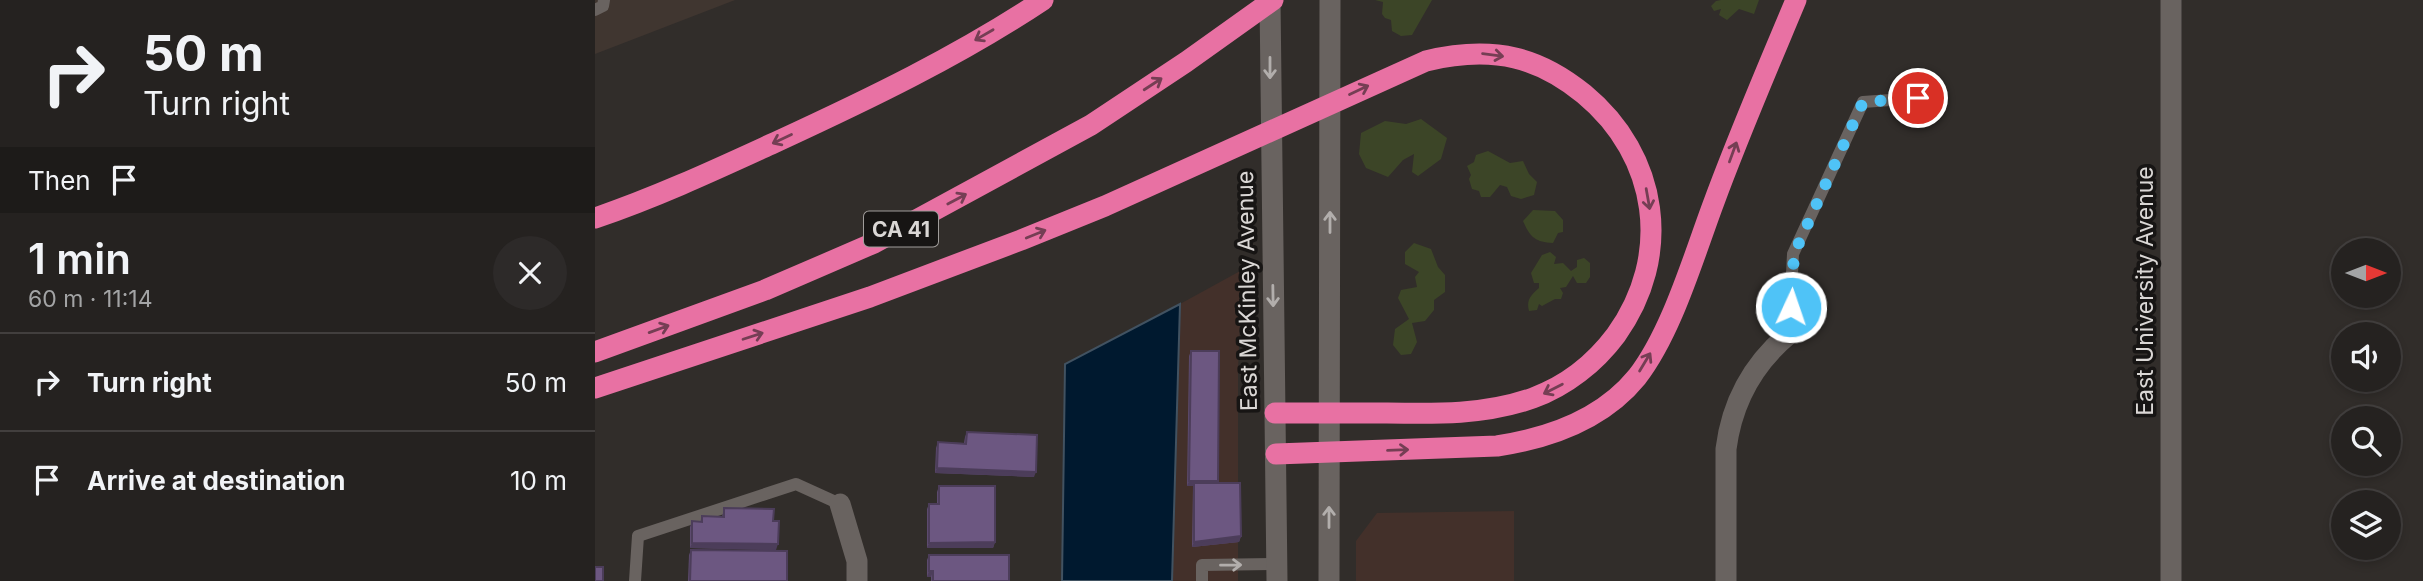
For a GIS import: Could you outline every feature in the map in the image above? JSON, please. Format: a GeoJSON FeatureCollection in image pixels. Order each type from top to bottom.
{"type":"FeatureCollection","features":[{"type":"Feature","properties":{"kind":"highway"},"geometry":{"type":"LineString","coordinates":[[595,218],[717,168],[860,103],[943,59],[1043,0]]}},
{"type":"Feature","properties":{"kind":"highway","name":"CA 41"},"geometry":{"type":"LineString","coordinates":[[595,352],[765,290],[874,243],[1091,125],[1186,62],[1271,0]]}},
{"type":"Feature","properties":{"kind":"highway"},"geometry":{"type":"LineString","coordinates":[[1276,454],[1497,446],[1529,441],[1582,422],[1619,394],[1637,377],[1672,312],[1744,122],[1796,0]]}},
{"type":"Feature","properties":{"kind":"highway"},"geometry":{"type":"LineString","coordinates":[[595,388],[870,297],[1105,206],[1426,61],[1451,55],[1483,53],[1541,66],[1591,100],[1612,120],[1629,144],[1642,173],[1650,203],[1647,269],[1626,322],[1607,348],[1584,369],[1559,386],[1534,398],[1504,407],[1467,412],[1275,413]]}},
{"type":"Feature","properties":{"kind":"main road","name":"East McKinley Avenue"},"geometry":{"type":"LineString","coordinates":[[1271,0],[1277,573]]}},
{"type":"Feature","properties":{"kind":"main road"},"geometry":{"type":"LineString","coordinates":[[1329,0],[1329,581]]}},
{"type":"Feature","properties":{"kind":"main road","name":"East University Avenue"},"geometry":{"type":"LineString","coordinates":[[2171,0],[2171,581]]}},
{"type":"Feature","properties":{"kind":"main road"},"geometry":{"type":"LineString","coordinates":[[1726,581],[1725,449],[1730,422],[1755,369],[1766,354],[1789,334]]}},
{"type":"Feature","properties":{"kind":"main road"},"geometry":{"type":"LineString","coordinates":[[840,504],[857,561],[857,581]]}},
{"type":"Feature","properties":{"kind":"lane"},"geometry":{"type":"LineString","coordinates":[[595,10],[603,6],[604,0]]}},
{"type":"Feature","properties":{"kind":"lane"},"geometry":{"type":"LineString","coordinates":[[1789,334],[1794,254],[1863,102],[1918,98]]}},
{"type":"Feature","properties":{"kind":"lane"},"geometry":{"type":"LineString","coordinates":[[635,581],[638,536],[796,484],[840,504]]}},
{"type":"Feature","properties":{"kind":"lane"},"geometry":{"type":"LineString","coordinates":[[1202,581],[1202,565],[1277,573]]}},
{"type":"Feature","properties":{"kind":"shaded area"},"geometry":{"type":"Polygon","coordinates":[[[595,0],[735,0],[595,54],[595,0]]]}},
{"type":"Feature","properties":{"kind":"shaded area"},"geometry":{"type":"Polygon","coordinates":[[[1242,270],[1238,371],[1238,581],[1172,581],[1180,304],[1242,270]]]}},
{"type":"Feature","properties":{"kind":"shaded area"},"geometry":{"type":"Polygon","coordinates":[[[1514,511],[1514,581],[1356,581],[1356,541],[1377,513],[1514,511]]]}},
{"type":"Feature","properties":{"kind":"green space"},"geometry":{"type":"Polygon","coordinates":[[[1375,0],[1432,0],[1412,35],[1401,36],[1392,31],[1391,20],[1382,14],[1383,2],[1375,0]]]}},
{"type":"Feature","properties":{"kind":"green space"},"geometry":{"type":"Polygon","coordinates":[[[1721,0],[1759,0],[1754,14],[1739,9],[1727,20],[1719,15],[1721,9],[1714,11],[1711,6],[1721,0]]]}},
{"type":"Feature","properties":{"kind":"green space"},"geometry":{"type":"Polygon","coordinates":[[[1421,119],[1447,138],[1441,159],[1418,176],[1412,172],[1414,154],[1403,160],[1388,177],[1366,168],[1359,154],[1361,133],[1385,121],[1406,124],[1421,119]]]}},
{"type":"Feature","properties":{"kind":"green space"},"geometry":{"type":"Polygon","coordinates":[[[1488,151],[1510,163],[1523,161],[1529,174],[1537,182],[1534,195],[1521,199],[1511,196],[1507,187],[1500,185],[1490,197],[1481,197],[1479,191],[1472,189],[1467,166],[1474,162],[1476,155],[1488,151]]]}},
{"type":"Feature","properties":{"kind":"green space"},"geometry":{"type":"Polygon","coordinates":[[[1533,210],[1555,211],[1563,220],[1563,232],[1558,233],[1553,243],[1537,240],[1528,231],[1523,221],[1533,210]]]}},
{"type":"Feature","properties":{"kind":"green space"},"geometry":{"type":"Polygon","coordinates":[[[1414,243],[1431,249],[1438,267],[1445,275],[1445,292],[1434,300],[1434,310],[1425,321],[1412,323],[1417,342],[1411,354],[1401,355],[1393,345],[1395,329],[1409,319],[1398,298],[1401,290],[1417,287],[1415,277],[1419,272],[1405,264],[1405,252],[1414,243]]]}},
{"type":"Feature","properties":{"kind":"green space"},"geometry":{"type":"Polygon","coordinates":[[[1550,252],[1556,257],[1554,264],[1563,263],[1571,271],[1577,267],[1577,260],[1584,258],[1590,263],[1590,277],[1586,283],[1577,283],[1573,276],[1566,287],[1560,288],[1563,293],[1561,299],[1542,306],[1539,304],[1537,310],[1529,311],[1530,298],[1539,288],[1539,283],[1534,283],[1531,273],[1542,255],[1550,252]]]}},
{"type":"Feature","properties":{"kind":"water"},"geometry":{"type":"Polygon","coordinates":[[[1180,304],[1172,581],[1062,581],[1065,364],[1180,304]]]}},
{"type":"Feature","properties":{"kind":"building"},"geometry":{"type":"Polygon","coordinates":[[[1191,351],[1219,351],[1218,481],[1189,481],[1191,351]]]}},
{"type":"Feature","properties":{"kind":"building"},"geometry":{"type":"Polygon","coordinates":[[[967,432],[1037,435],[1036,472],[937,468],[938,442],[966,444],[967,432]]]}},
{"type":"Feature","properties":{"kind":"building"},"geometry":{"type":"Polygon","coordinates":[[[1194,483],[1240,483],[1241,536],[1194,542],[1194,483]]]}},
{"type":"Feature","properties":{"kind":"building"},"geometry":{"type":"Polygon","coordinates":[[[939,486],[995,486],[995,542],[929,543],[929,504],[939,504],[939,486]]]}},
{"type":"Feature","properties":{"kind":"building"},"geometry":{"type":"Polygon","coordinates":[[[724,508],[774,509],[773,521],[779,521],[778,544],[692,543],[692,521],[702,522],[702,516],[724,517],[724,508]]]}},
{"type":"Feature","properties":{"kind":"building"},"geometry":{"type":"Polygon","coordinates":[[[691,550],[787,551],[787,581],[690,581],[691,550]]]}},
{"type":"Feature","properties":{"kind":"building"},"geometry":{"type":"Polygon","coordinates":[[[929,555],[1009,555],[1009,581],[933,581],[933,571],[929,571],[929,555]]]}},
{"type":"Feature","properties":{"kind":"building"},"geometry":{"type":"Polygon","coordinates":[[[595,567],[603,567],[603,581],[595,581],[595,567]]]}},
{"type":"Feature","properties":{"kind":"route"},"geometry":{"type":"LineString","coordinates":[[1791,307],[1794,254],[1863,102],[1918,98]]}}]}
